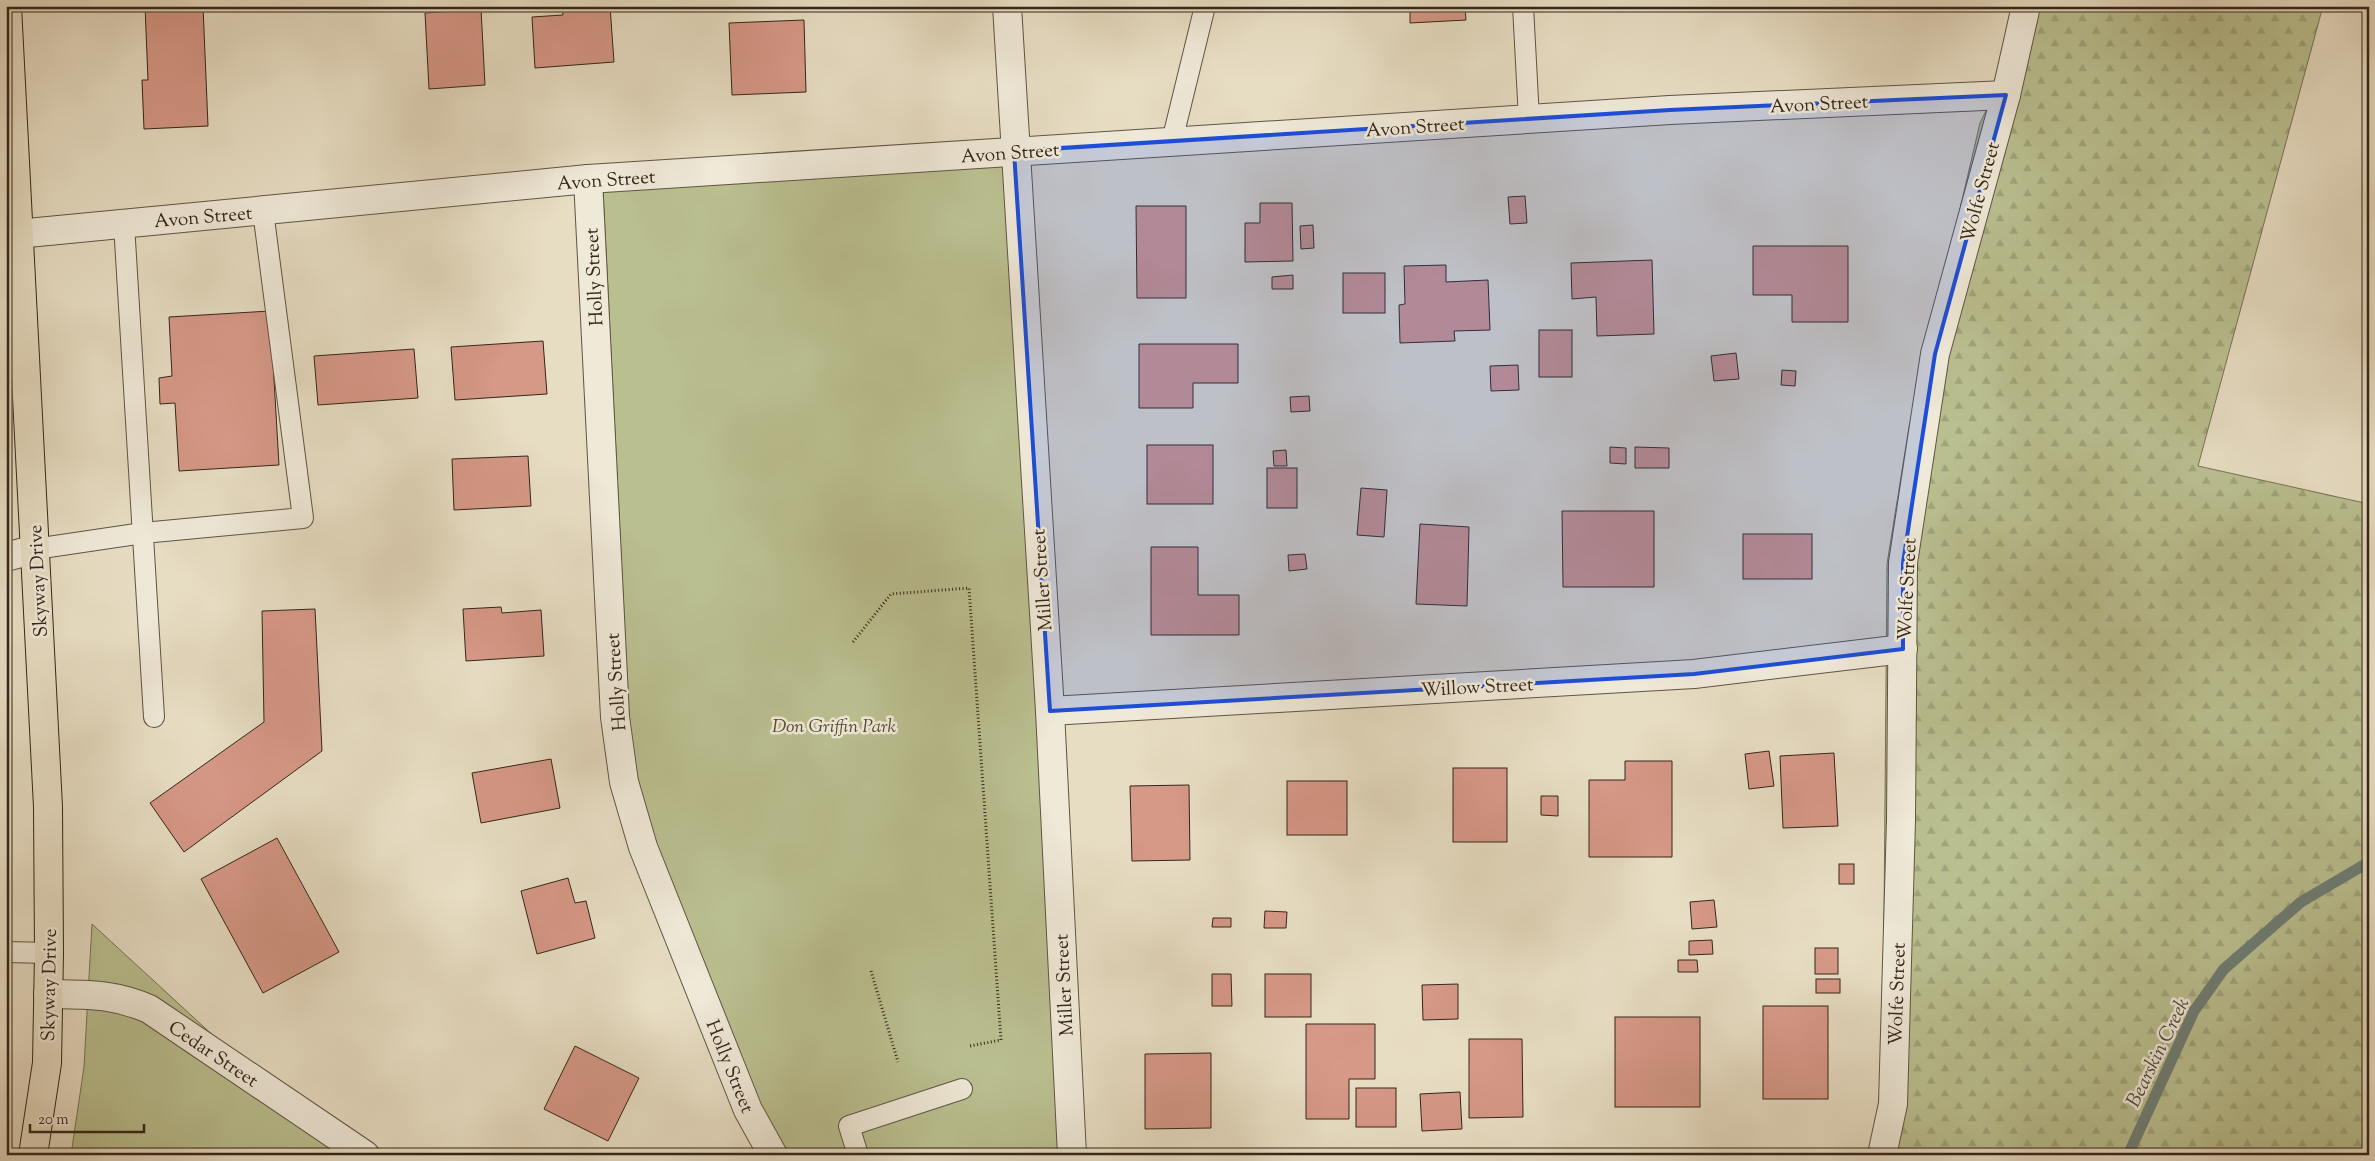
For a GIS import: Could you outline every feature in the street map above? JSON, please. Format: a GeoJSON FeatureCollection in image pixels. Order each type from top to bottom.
{"type":"FeatureCollection","features":[{"type":"Feature","properties":{"kind":"main road","name":"Skyway Drive"},"geometry":{"type":"LineString","coordinates":[[7,7],[17,234],[48,807],[49,953],[46,1063],[33,1155]]}},
{"type":"Feature","properties":{"kind":"street","name":"Miller Street"},"geometry":{"type":"LineString","coordinates":[[1007,6],[1014,151],[1050,710],[1072,1155]]}},
{"type":"Feature","properties":{"kind":"street","name":"Wolfe Street"},"geometry":{"type":"LineString","coordinates":[[1882,1155],[1893,1104],[1901,820],[1903,563],[1935,354],[2006,94],[2026,6]]}},
{"type":"Feature","properties":{"kind":"street","name":"Avon Street"},"geometry":{"type":"LineString","coordinates":[[17,234],[588,179],[1529,119],[2006,94]]}},
{"type":"Feature","properties":{"kind":"street","name":"Holly Street"},"geometry":{"type":"LineString","coordinates":[[588,179],[616,717],[624,782],[643,847],[737,1083],[748,1110],[773,1155]]}},
{"type":"Feature","properties":{"kind":"street"},"geometry":{"type":"LineString","coordinates":[[6,557],[35,549]]}},
{"type":"Feature","properties":{"kind":"street","name":"Willow Street"},"geometry":{"type":"LineString","coordinates":[[1050,710],[1694,674],[1903,649]]}},
{"type":"Feature","properties":{"kind":"street","name":"Cedar Street"},"geometry":{"type":"LineString","coordinates":[[48,994],[117,998],[149,1009],[364,1155]]}},
{"type":"Feature","properties":{"kind":"lane"},"geometry":{"type":"LineString","coordinates":[[1172,141],[1205,6]]}},
{"type":"Feature","properties":{"kind":"lane"},"geometry":{"type":"LineString","coordinates":[[1523,6],[1529,119]]}},
{"type":"Feature","properties":{"kind":"lane"},"geometry":{"type":"LineString","coordinates":[[35,549],[143,534],[303,518],[262,211]]}},
{"type":"Feature","properties":{"kind":"lane"},"geometry":{"type":"LineString","coordinates":[[124,224],[154,717]]}},
{"type":"Feature","properties":{"kind":"lane"},"geometry":{"type":"LineString","coordinates":[[6,952],[49,953]]}},
{"type":"Feature","properties":{"kind":"lane"},"geometry":{"type":"LineString","coordinates":[[858,1155],[848,1126],[962,1088]]}},
{"type":"Feature","properties":{"kind":"path"},"geometry":{"type":"LineString","coordinates":[[853,642],[891,594],[969,588],[1001,1040],[970,1046]]}},
{"type":"Feature","properties":{"kind":"path"},"geometry":{"type":"LineString","coordinates":[[871,971],[898,1062]]}},
{"type":"Feature","properties":{"kind":"highlighted area"},"geometry":{"type":"Polygon","coordinates":[[[2006,95],[1935,354],[1903,563],[1903,649],[1694,674],[1050,711],[1014,151],[1670,110],[2006,95]]]}},
{"type":"Feature","properties":{"kind":"green space"},"geometry":{"type":"Polygon","coordinates":[[[2038,6],[2323,6],[2198,466],[2369,504],[2369,1155],[1882,1155],[1887,564],[1909,427],[1980,123],[2038,6]]]}},
{"type":"Feature","properties":{"kind":"green space","name":"Don Griffin Park"},"geometry":{"type":"Polygon","coordinates":[[[1004,161],[1039,719],[1060,1155],[782,1155],[754,1103],[650,838],[632,776],[603,189],[1004,161]]]}},
{"type":"Feature","properties":{"kind":"green space"},"geometry":{"type":"Polygon","coordinates":[[[92,924],[343,1155],[71,1155],[84,1067],[92,924]]]}},
{"type":"Feature","properties":{"kind":"building"},"geometry":{"type":"Polygon","coordinates":[[[145,6],[203,6],[208,126],[144,129],[142,80],[148,80],[145,6]]]}},
{"type":"Feature","properties":{"kind":"building"},"geometry":{"type":"Polygon","coordinates":[[[562,6],[610,6],[614,62],[535,68],[532,17],[563,15],[562,6]]]}},
{"type":"Feature","properties":{"kind":"building"},"geometry":{"type":"Polygon","coordinates":[[[1410,6],[1465,6],[1466,20],[1410,23],[1410,6]]]}},
{"type":"Feature","properties":{"kind":"building"},"geometry":{"type":"Polygon","coordinates":[[[481,9],[485,85],[429,89],[425,13],[481,9]]]}},
{"type":"Feature","properties":{"kind":"building"},"geometry":{"type":"Polygon","coordinates":[[[804,20],[806,92],[732,95],[729,23],[804,20]]]}},
{"type":"Feature","properties":{"kind":"building"},"geometry":{"type":"Polygon","coordinates":[[[1525,196],[1527,223],[1510,224],[1508,197],[1525,196]]]}},
{"type":"Feature","properties":{"kind":"building"},"geometry":{"type":"Polygon","coordinates":[[[1260,203],[1292,203],[1293,261],[1245,262],[1245,223],[1260,223],[1260,203]]]}},
{"type":"Feature","properties":{"kind":"building"},"geometry":{"type":"Polygon","coordinates":[[[1136,206],[1186,206],[1186,298],[1137,298],[1136,206]]]}},
{"type":"Feature","properties":{"kind":"building"},"geometry":{"type":"Polygon","coordinates":[[[1313,225],[1314,248],[1301,249],[1300,226],[1313,225]]]}},
{"type":"Feature","properties":{"kind":"building"},"geometry":{"type":"Polygon","coordinates":[[[1753,246],[1848,246],[1848,322],[1792,322],[1792,295],[1753,295],[1753,246]]]}},
{"type":"Feature","properties":{"kind":"building"},"geometry":{"type":"Polygon","coordinates":[[[1652,260],[1654,334],[1597,336],[1596,297],[1572,299],[1571,263],[1652,260]]]}},
{"type":"Feature","properties":{"kind":"building"},"geometry":{"type":"Polygon","coordinates":[[[1446,265],[1446,282],[1488,280],[1490,330],[1454,331],[1455,341],[1400,343],[1399,305],[1405,304],[1404,266],[1446,265]]]}},
{"type":"Feature","properties":{"kind":"building"},"geometry":{"type":"Polygon","coordinates":[[[1343,273],[1385,273],[1385,313],[1343,313],[1343,273]]]}},
{"type":"Feature","properties":{"kind":"building"},"geometry":{"type":"Polygon","coordinates":[[[1293,275],[1293,289],[1272,289],[1272,277],[1293,275]]]}},
{"type":"Feature","properties":{"kind":"building"},"geometry":{"type":"Polygon","coordinates":[[[270,311],[279,465],[179,471],[175,403],[160,404],[159,378],[172,376],[169,317],[270,311]]]}},
{"type":"Feature","properties":{"kind":"building"},"geometry":{"type":"Polygon","coordinates":[[[1539,330],[1572,330],[1572,377],[1539,377],[1539,330]]]}},
{"type":"Feature","properties":{"kind":"building"},"geometry":{"type":"Polygon","coordinates":[[[543,341],[547,394],[455,400],[451,347],[543,341]]]}},
{"type":"Feature","properties":{"kind":"building"},"geometry":{"type":"Polygon","coordinates":[[[1139,344],[1238,344],[1238,383],[1193,383],[1193,408],[1139,408],[1139,344]]]}},
{"type":"Feature","properties":{"kind":"building"},"geometry":{"type":"Polygon","coordinates":[[[414,349],[418,398],[318,405],[314,356],[414,349]]]}},
{"type":"Feature","properties":{"kind":"building"},"geometry":{"type":"Polygon","coordinates":[[[1736,353],[1739,379],[1714,381],[1711,356],[1736,353]]]}},
{"type":"Feature","properties":{"kind":"building"},"geometry":{"type":"Polygon","coordinates":[[[1518,365],[1519,390],[1491,391],[1490,366],[1518,365]]]}},
{"type":"Feature","properties":{"kind":"building"},"geometry":{"type":"Polygon","coordinates":[[[1782,370],[1796,371],[1795,386],[1781,385],[1782,370]]]}},
{"type":"Feature","properties":{"kind":"building"},"geometry":{"type":"Polygon","coordinates":[[[1309,396],[1310,411],[1291,412],[1290,397],[1309,396]]]}},
{"type":"Feature","properties":{"kind":"building"},"geometry":{"type":"Polygon","coordinates":[[[1147,445],[1213,445],[1213,504],[1147,504],[1147,445]]]}},
{"type":"Feature","properties":{"kind":"building"},"geometry":{"type":"Polygon","coordinates":[[[1610,447],[1626,448],[1626,464],[1610,463],[1610,447]]]}},
{"type":"Feature","properties":{"kind":"building"},"geometry":{"type":"Polygon","coordinates":[[[1635,447],[1669,448],[1669,468],[1635,468],[1635,447]]]}},
{"type":"Feature","properties":{"kind":"building"},"geometry":{"type":"Polygon","coordinates":[[[1286,450],[1287,466],[1274,466],[1273,451],[1286,450]]]}},
{"type":"Feature","properties":{"kind":"building"},"geometry":{"type":"Polygon","coordinates":[[[528,456],[531,506],[454,510],[452,459],[528,456]]]}},
{"type":"Feature","properties":{"kind":"building"},"geometry":{"type":"Polygon","coordinates":[[[1267,468],[1297,468],[1297,508],[1267,508],[1267,468]]]}},
{"type":"Feature","properties":{"kind":"building"},"geometry":{"type":"Polygon","coordinates":[[[1361,488],[1387,490],[1384,537],[1357,535],[1361,488]]]}},
{"type":"Feature","properties":{"kind":"building"},"geometry":{"type":"Polygon","coordinates":[[[1562,511],[1654,511],[1654,587],[1563,587],[1562,511]]]}},
{"type":"Feature","properties":{"kind":"building"},"geometry":{"type":"Polygon","coordinates":[[[1420,524],[1469,527],[1467,606],[1416,604],[1420,524]]]}},
{"type":"Feature","properties":{"kind":"building"},"geometry":{"type":"Polygon","coordinates":[[[1743,534],[1812,534],[1812,579],[1743,579],[1743,534]]]}},
{"type":"Feature","properties":{"kind":"building"},"geometry":{"type":"Polygon","coordinates":[[[1151,547],[1198,547],[1198,595],[1239,595],[1239,635],[1151,635],[1151,547]]]}},
{"type":"Feature","properties":{"kind":"building"},"geometry":{"type":"Polygon","coordinates":[[[1305,554],[1307,569],[1289,571],[1288,555],[1305,554]]]}},
{"type":"Feature","properties":{"kind":"building"},"geometry":{"type":"Polygon","coordinates":[[[501,607],[502,613],[541,610],[544,656],[466,661],[463,609],[501,607]]]}},
{"type":"Feature","properties":{"kind":"building"},"geometry":{"type":"Polygon","coordinates":[[[315,609],[322,751],[184,852],[150,803],[264,722],[262,611],[315,609]]]}},
{"type":"Feature","properties":{"kind":"building"},"geometry":{"type":"Polygon","coordinates":[[[1769,751],[1774,786],[1749,789],[1745,754],[1769,751]]]}},
{"type":"Feature","properties":{"kind":"building"},"geometry":{"type":"Polygon","coordinates":[[[1834,753],[1838,826],[1783,828],[1780,756],[1834,753]]]}},
{"type":"Feature","properties":{"kind":"building"},"geometry":{"type":"Polygon","coordinates":[[[551,759],[560,808],[481,823],[472,773],[551,759]]]}},
{"type":"Feature","properties":{"kind":"building"},"geometry":{"type":"Polygon","coordinates":[[[1625,761],[1672,761],[1672,857],[1589,857],[1589,780],[1625,780],[1625,761]]]}},
{"type":"Feature","properties":{"kind":"building"},"geometry":{"type":"Polygon","coordinates":[[[1453,768],[1507,768],[1507,842],[1453,842],[1453,768]]]}},
{"type":"Feature","properties":{"kind":"building"},"geometry":{"type":"Polygon","coordinates":[[[1287,781],[1347,781],[1347,835],[1287,835],[1287,781]]]}},
{"type":"Feature","properties":{"kind":"building"},"geometry":{"type":"Polygon","coordinates":[[[1189,785],[1190,860],[1132,861],[1130,786],[1189,785]]]}},
{"type":"Feature","properties":{"kind":"building"},"geometry":{"type":"Polygon","coordinates":[[[1541,796],[1558,796],[1558,816],[1541,815],[1541,796]]]}},
{"type":"Feature","properties":{"kind":"building"},"geometry":{"type":"Polygon","coordinates":[[[277,838],[339,952],[263,993],[201,879],[277,838]]]}},
{"type":"Feature","properties":{"kind":"building"},"geometry":{"type":"Polygon","coordinates":[[[1839,864],[1854,864],[1854,884],[1839,884],[1839,864]]]}},
{"type":"Feature","properties":{"kind":"building"},"geometry":{"type":"Polygon","coordinates":[[[568,878],[575,903],[586,901],[595,938],[537,954],[521,891],[568,878]]]}},
{"type":"Feature","properties":{"kind":"building"},"geometry":{"type":"Polygon","coordinates":[[[1714,900],[1717,927],[1692,929],[1690,902],[1714,900]]]}},
{"type":"Feature","properties":{"kind":"building"},"geometry":{"type":"Polygon","coordinates":[[[1265,911],[1287,912],[1286,928],[1264,928],[1265,911]]]}},
{"type":"Feature","properties":{"kind":"building"},"geometry":{"type":"Polygon","coordinates":[[[1213,918],[1231,918],[1231,927],[1212,927],[1213,918]]]}},
{"type":"Feature","properties":{"kind":"building"},"geometry":{"type":"Polygon","coordinates":[[[1712,940],[1713,954],[1689,955],[1689,941],[1712,940]]]}},
{"type":"Feature","properties":{"kind":"building"},"geometry":{"type":"Polygon","coordinates":[[[1815,948],[1838,948],[1838,974],[1815,974],[1815,948]]]}},
{"type":"Feature","properties":{"kind":"building"},"geometry":{"type":"Polygon","coordinates":[[[1678,960],[1697,960],[1698,972],[1678,972],[1678,960]]]}},
{"type":"Feature","properties":{"kind":"building"},"geometry":{"type":"Polygon","coordinates":[[[1212,974],[1231,974],[1232,1006],[1212,1006],[1212,974]]]}},
{"type":"Feature","properties":{"kind":"building"},"geometry":{"type":"Polygon","coordinates":[[[1265,974],[1311,974],[1311,1017],[1265,1017],[1265,974]]]}},
{"type":"Feature","properties":{"kind":"building"},"geometry":{"type":"Polygon","coordinates":[[[1816,979],[1840,979],[1840,993],[1816,993],[1816,979]]]}},
{"type":"Feature","properties":{"kind":"building"},"geometry":{"type":"Polygon","coordinates":[[[1458,984],[1458,1019],[1423,1020],[1422,985],[1458,984]]]}},
{"type":"Feature","properties":{"kind":"building"},"geometry":{"type":"Polygon","coordinates":[[[1763,1006],[1828,1006],[1828,1099],[1763,1099],[1763,1006]]]}},
{"type":"Feature","properties":{"kind":"building"},"geometry":{"type":"Polygon","coordinates":[[[1615,1017],[1700,1017],[1700,1107],[1615,1107],[1615,1017]]]}},
{"type":"Feature","properties":{"kind":"building"},"geometry":{"type":"Polygon","coordinates":[[[1306,1024],[1375,1024],[1375,1079],[1349,1079],[1349,1119],[1306,1119],[1306,1024]]]}},
{"type":"Feature","properties":{"kind":"building"},"geometry":{"type":"Polygon","coordinates":[[[1469,1039],[1522,1039],[1523,1117],[1469,1118],[1469,1039]]]}},
{"type":"Feature","properties":{"kind":"building"},"geometry":{"type":"Polygon","coordinates":[[[575,1046],[639,1078],[608,1141],[544,1109],[575,1046]]]}},
{"type":"Feature","properties":{"kind":"building"},"geometry":{"type":"Polygon","coordinates":[[[1211,1053],[1211,1128],[1145,1129],[1145,1054],[1211,1053]]]}},
{"type":"Feature","properties":{"kind":"building"},"geometry":{"type":"Polygon","coordinates":[[[1356,1088],[1396,1088],[1396,1127],[1356,1127],[1356,1088]]]}},
{"type":"Feature","properties":{"kind":"building"},"geometry":{"type":"Polygon","coordinates":[[[1460,1092],[1462,1129],[1422,1131],[1420,1094],[1460,1092]]]}},
{"type":"Feature","properties":{"kind":"waterway","name":"Bearskin Creek"},"geometry":{"type":"LineString","coordinates":[[2128,1155],[2194,1011],[2224,969],[2301,902],[2369,862]]}}]}
